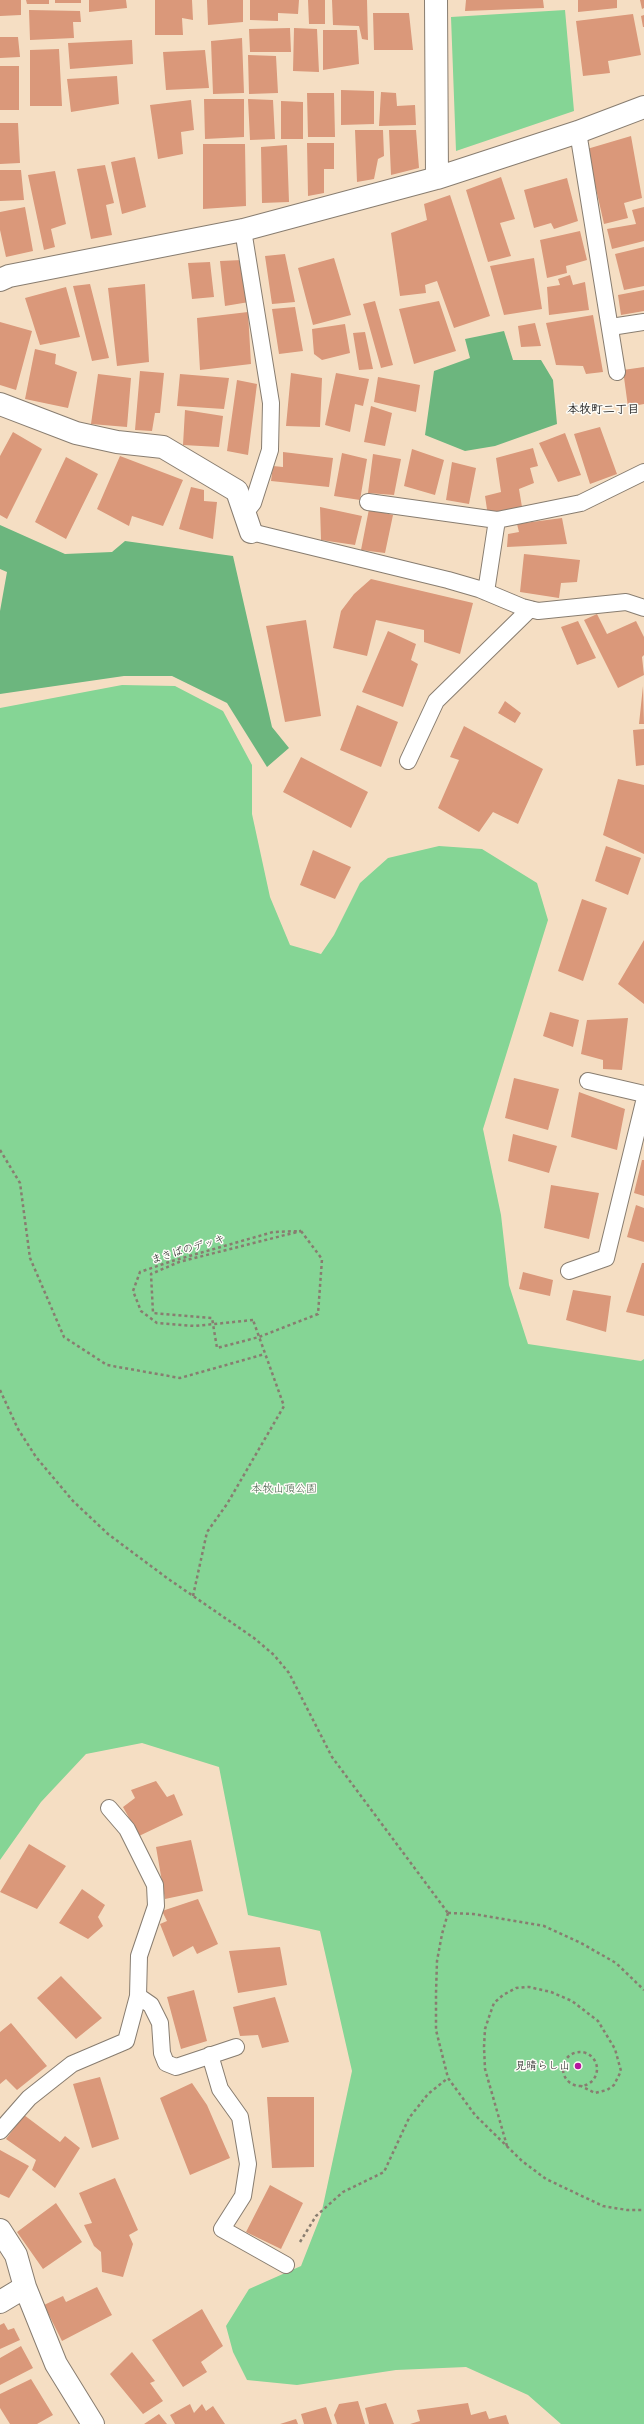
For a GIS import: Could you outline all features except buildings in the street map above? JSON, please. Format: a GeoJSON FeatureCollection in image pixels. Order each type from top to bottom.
{"type":"FeatureCollection","features":[{"type":"Feature","properties":{"kind":"street"},"geometry":{"type":"LineString","coordinates":[[436,0],[437,178]]}},
{"type":"Feature","properties":{"kind":"street"},"geometry":{"type":"LineString","coordinates":[[0,280],[8,276],[243,230],[437,178],[578,132],[644,107]]}},
{"type":"Feature","properties":{"kind":"street"},"geometry":{"type":"LineString","coordinates":[[0,404],[76,433],[117,442],[163,447],[237,491],[248,522]]}},
{"type":"Feature","properties":{"kind":"street"},"geometry":{"type":"LineString","coordinates":[[0,2230],[16,2255],[24,2287],[56,2364],[93,2424]]}},
{"type":"Feature","properties":{"kind":"street"},"geometry":{"type":"LineString","coordinates":[[0,2302],[24,2287]]}},
{"type":"Feature","properties":{"kind":"lane"},"geometry":{"type":"LineString","coordinates":[[578,132],[611,327],[616,372]]}},
{"type":"Feature","properties":{"kind":"lane"},"geometry":{"type":"LineString","coordinates":[[243,230],[271,403],[270,450],[248,522],[448,580],[538,611],[626,602],[644,608]]}},
{"type":"Feature","properties":{"kind":"lane"},"geometry":{"type":"LineString","coordinates":[[611,327],[644,322]]}},
{"type":"Feature","properties":{"kind":"lane"},"geometry":{"type":"LineString","coordinates":[[368,502],[497,520],[581,503],[644,472]]}},
{"type":"Feature","properties":{"kind":"lane"},"geometry":{"type":"LineString","coordinates":[[486,592],[497,520]]}},
{"type":"Feature","properties":{"kind":"lane"},"geometry":{"type":"LineString","coordinates":[[408,761],[436,701],[530,609]]}},
{"type":"Feature","properties":{"kind":"lane"},"geometry":{"type":"LineString","coordinates":[[588,1080],[644,1094]]}},
{"type":"Feature","properties":{"kind":"lane"},"geometry":{"type":"LineString","coordinates":[[569,1270],[606,1258],[644,1102]]}},
{"type":"Feature","properties":{"kind":"lane"},"geometry":{"type":"LineString","coordinates":[[0,2131],[29,2098],[72,2064],[126,2041],[138,1996],[139,1956],[156,1906],[155,1884],[127,1829],[110,1808]]}},
{"type":"Feature","properties":{"kind":"lane"},"geometry":{"type":"LineString","coordinates":[[138,1996],[151,2005],[160,2023],[162,2053],[166,2063],[176,2067],[236,2047]]}},
{"type":"Feature","properties":{"kind":"lane"},"geometry":{"type":"LineString","coordinates":[[210,2055],[220,2089],[240,2117],[248,2164],[243,2196],[222,2229],[286,2265]]}},
{"type":"Feature","properties":{"kind":"path"},"geometry":{"type":"LineString","coordinates":[[0,1150],[20,1183],[30,1258],[64,1337],[107,1365],[180,1378],[265,1354]]}},
{"type":"Feature","properties":{"kind":"path"},"geometry":{"type":"LineString","coordinates":[[301,1231],[322,1259],[318,1314],[259,1337],[217,1348],[212,1318],[153,1314],[151,1274],[179,1262],[301,1231]]}},
{"type":"Feature","properties":{"kind":"path","name":"まきばのデッキ"},"geometry":{"type":"LineString","coordinates":[[259,1337],[253,1320],[195,1326],[158,1322],[141,1311],[133,1291],[140,1272],[172,1261],[273,1232],[301,1231]]}},
{"type":"Feature","properties":{"kind":"path"},"geometry":{"type":"LineString","coordinates":[[193,1596],[207,1532],[227,1504],[284,1406],[259,1337]]}},
{"type":"Feature","properties":{"kind":"path"},"geometry":{"type":"LineString","coordinates":[[0,1390],[18,1429],[36,1457],[73,1501],[108,1534],[254,1638],[274,1655],[289,1673],[332,1757],[448,1913],[438,1961],[436,2030],[448,2078],[475,2115],[507,2146],[546,2179],[574,2194],[603,2206],[627,2210],[644,2210]]}},
{"type":"Feature","properties":{"kind":"path"},"geometry":{"type":"LineString","coordinates":[[448,1913],[473,1914],[544,1926],[581,1943],[616,1963],[644,1990]]}},
{"type":"Feature","properties":{"kind":"path"},"geometry":{"type":"LineString","coordinates":[[507,2146],[485,2069],[484,2047],[490,2014],[494,2003],[503,1995],[516,1988],[529,1987],[551,1992],[577,2004],[598,2021],[615,2049],[621,2071],[614,2085],[607,2090],[595,2093],[581,2086],[575,2086],[566,2079],[562,2068],[567,2057],[578,2052],[589,2055],[596,2064],[595,2076],[587,2084],[581,2086]]}},
{"type":"Feature","properties":{"kind":"path"},"geometry":{"type":"LineString","coordinates":[[286,2265],[316,2216],[343,2192],[384,2172],[409,2118],[428,2094],[448,2078]]}},
{"type":"Feature","properties":{"kind":"green space"},"geometry":{"type":"Polygon","coordinates":[[[565,10],[574,111],[456,151],[451,17],[565,10]]]}},
{"type":"Feature","properties":{"kind":"green space"},"geometry":{"type":"Polygon","coordinates":[[[504,331],[513,360],[541,360],[553,380],[557,424],[495,446],[465,451],[425,435],[434,371],[470,358],[465,339],[504,331]]]}},
{"type":"Feature","properties":{"kind":"green space"},"geometry":{"type":"Polygon","coordinates":[[[0,525],[65,554],[112,552],[125,541],[233,556],[272,727],[289,748],[267,767],[227,703],[172,676],[124,676],[0,694],[0,611],[7,572],[0,569],[0,525]]]}},
{"type":"Feature","properties":{"kind":"green space","name":"本牧山頂公園"},"geometry":{"type":"Polygon","coordinates":[[[122,685],[175,686],[223,711],[252,765],[252,814],[270,897],[290,945],[321,954],[334,935],[360,883],[388,858],[439,846],[482,849],[537,883],[548,920],[483,1129],[501,1215],[509,1285],[528,1344],[641,1361],[644,1359],[644,2424],[561,2424],[528,2395],[466,2367],[396,2370],[297,2385],[247,2380],[233,2352],[226,2326],[249,2289],[301,2266],[321,2215],[352,2071],[320,1931],[248,1915],[219,1767],[142,1743],[86,1754],[41,1802],[0,1860],[0,708],[122,685]]]}},
{"type":"Feature","properties":{"kind":"place","name":"見晴らし山"},"geometry":{"type":"Point","coordinates":[578,2066]}},
{"type":"Feature","properties":{"kind":"district","name":"本牧町二丁目"},"geometry":{"type":"Point","coordinates":[603,409]}}]}
